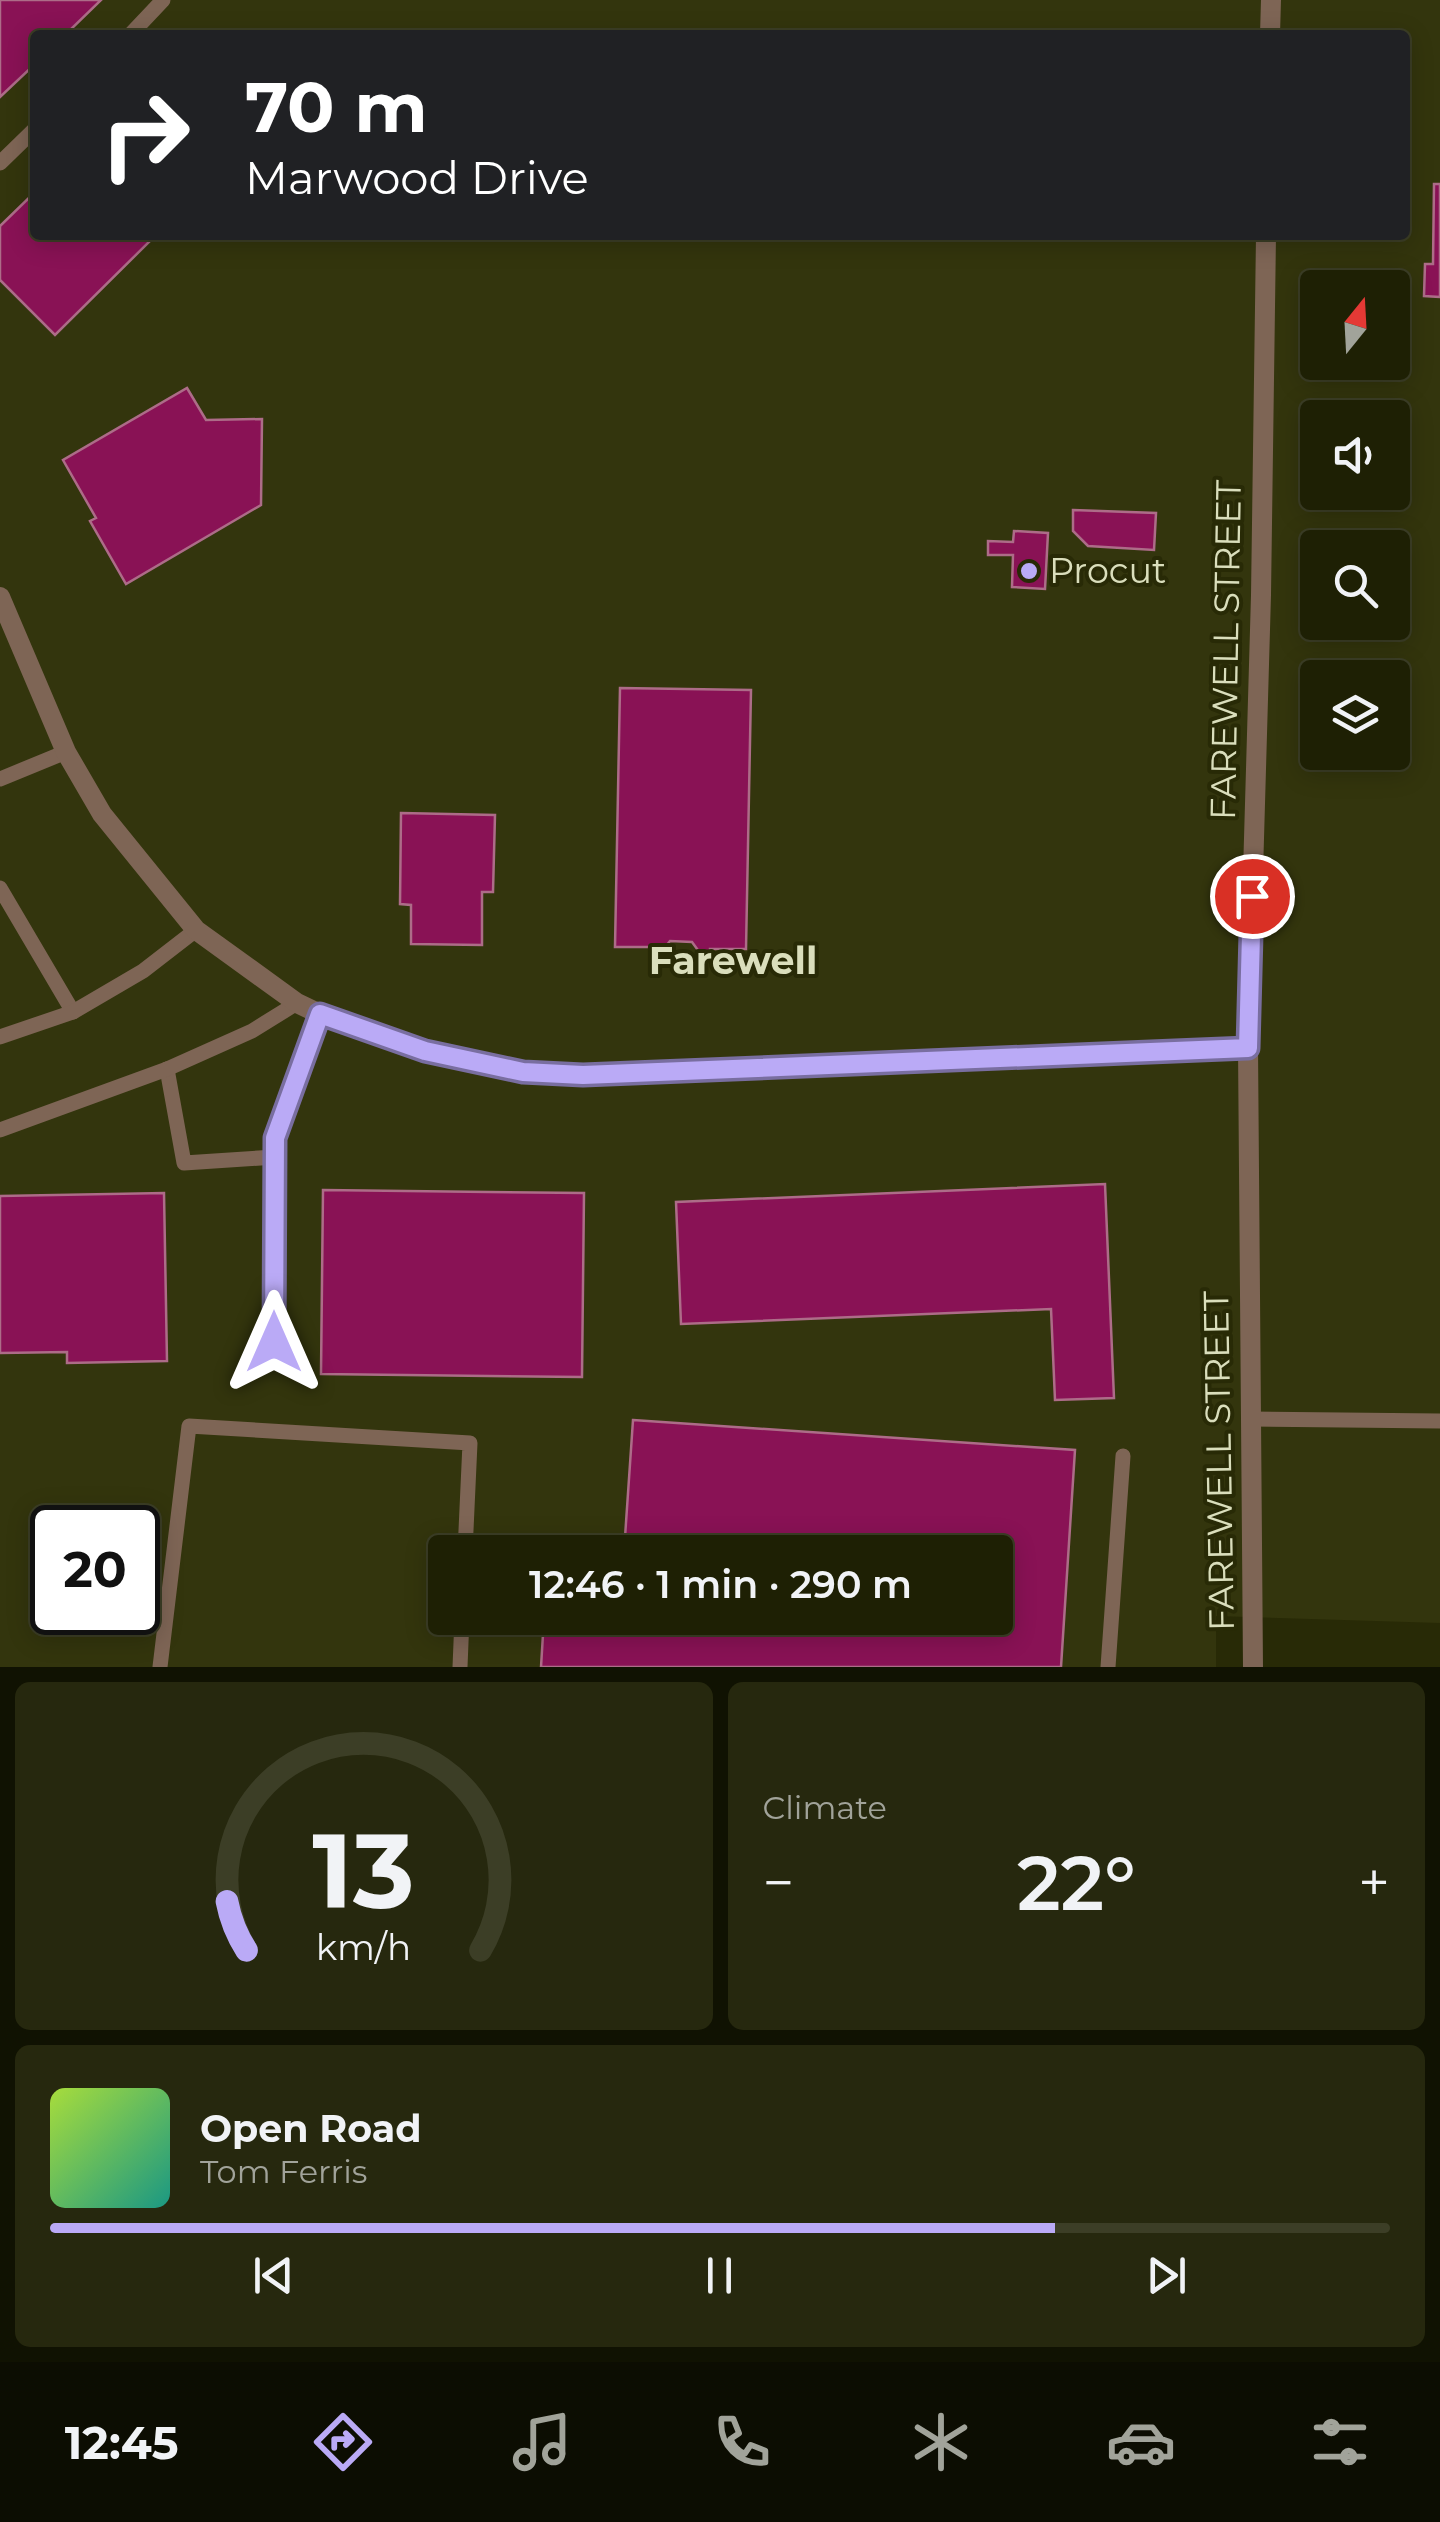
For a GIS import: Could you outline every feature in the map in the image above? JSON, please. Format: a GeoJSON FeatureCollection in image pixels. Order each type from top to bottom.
{"type":"FeatureCollection","features":[{"type":"Feature","properties":{"kind":"street"},"geometry":{"type":"LineString","coordinates":[[1270,0],[1270,30]]}},
{"type":"Feature","properties":{"kind":"street","name":"FAREWELL STREET"},"geometry":{"type":"LineString","coordinates":[[1253,1667],[1248,1048],[1266,240]]}},
{"type":"Feature","properties":{"kind":"street"},"geometry":{"type":"LineString","coordinates":[[0,597],[66,752],[102,814],[196,930],[297,1003],[320,1014],[425,1051],[523,1072],[583,1075],[1248,1048]]}},
{"type":"Feature","properties":{"kind":"lane"},"geometry":{"type":"LineString","coordinates":[[135,30],[163,0]]}},
{"type":"Feature","properties":{"kind":"lane"},"geometry":{"type":"LineString","coordinates":[[0,163],[30,134]]}},
{"type":"Feature","properties":{"kind":"lane"},"geometry":{"type":"LineString","coordinates":[[0,779],[66,752]]}},
{"type":"Feature","properties":{"kind":"lane"},"geometry":{"type":"LineString","coordinates":[[0,888],[74,1012]]}},
{"type":"Feature","properties":{"kind":"lane"},"geometry":{"type":"LineString","coordinates":[[0,1038],[74,1012],[143,970],[196,930]]}},
{"type":"Feature","properties":{"kind":"lane"},"geometry":{"type":"LineString","coordinates":[[0,1130],[167,1069],[252,1031],[297,1003]]}},
{"type":"Feature","properties":{"kind":"lane"},"geometry":{"type":"LineString","coordinates":[[274,1342],[275,1138],[320,1014]]}},
{"type":"Feature","properties":{"kind":"lane"},"geometry":{"type":"LineString","coordinates":[[167,1069],[184,1163],[275,1157]]}},
{"type":"Feature","properties":{"kind":"lane"},"geometry":{"type":"LineString","coordinates":[[1250,1419],[1440,1420]]}},
{"type":"Feature","properties":{"kind":"lane"},"geometry":{"type":"LineString","coordinates":[[160,1667],[189,1426],[470,1442],[466,1535]]}},
{"type":"Feature","properties":{"kind":"lane"},"geometry":{"type":"LineString","coordinates":[[1108,1667],[1123,1456]]}},
{"type":"Feature","properties":{"kind":"lane"},"geometry":{"type":"LineString","coordinates":[[460,1667],[461,1635]]}},
{"type":"Feature","properties":{"kind":"shaded area"},"geometry":{"type":"Polygon","coordinates":[[[0,0],[1440,0],[1440,1623],[1216,1616],[1216,1667],[0,1667],[0,0]]]}},
{"type":"Feature","properties":{"kind":"building"},"geometry":{"type":"Polygon","coordinates":[[[0,0],[101,0],[70,30],[30,30],[30,69],[0,97],[0,0]]]}},
{"type":"Feature","properties":{"kind":"building"},"geometry":{"type":"Polygon","coordinates":[[[1434,184],[1440,184],[1440,297],[1424,296],[1425,264],[1433,264],[1434,184]]]}},
{"type":"Feature","properties":{"kind":"building"},"geometry":{"type":"Polygon","coordinates":[[[30,197],[30,240],[151,240],[55,335],[0,280],[0,226],[30,197]]]}},
{"type":"Feature","properties":{"kind":"building"},"geometry":{"type":"Polygon","coordinates":[[[187,388],[206,420],[262,419],[261,505],[126,584],[90,521],[96,518],[63,460],[187,388]]]}},
{"type":"Feature","properties":{"kind":"building"},"geometry":{"type":"Polygon","coordinates":[[[1073,510],[1156,513],[1154,550],[1088,546],[1073,531],[1073,510]]]}},
{"type":"Feature","properties":{"kind":"building","name":"Procut"},"geometry":{"type":"Polygon","coordinates":[[[1014,531],[1048,533],[1045,589],[1012,587],[1013,555],[988,555],[988,541],[1013,542],[1014,531]]]}},
{"type":"Feature","properties":{"kind":"building"},"geometry":{"type":"Polygon","coordinates":[[[620,688],[751,690],[746,949],[710,949],[710,953],[700,953],[692,942],[670,941],[662,951],[652,951],[652,947],[615,947],[620,688]]]}},
{"type":"Feature","properties":{"kind":"building"},"geometry":{"type":"Polygon","coordinates":[[[401,813],[495,815],[493,892],[482,892],[482,945],[411,944],[411,905],[400,904],[401,813]]]}},
{"type":"Feature","properties":{"kind":"building"},"geometry":{"type":"Polygon","coordinates":[[[1105,1184],[1114,1398],[1055,1400],[1051,1309],[681,1324],[676,1202],[1105,1184]]]}},
{"type":"Feature","properties":{"kind":"building"},"geometry":{"type":"Polygon","coordinates":[[[323,1190],[584,1193],[582,1377],[321,1374],[323,1190]]]}},
{"type":"Feature","properties":{"kind":"building"},"geometry":{"type":"Polygon","coordinates":[[[164,1193],[167,1361],[67,1363],[67,1352],[0,1353],[0,1196],[164,1193]]]}},
{"type":"Feature","properties":{"kind":"building"},"geometry":{"type":"Polygon","coordinates":[[[633,1420],[1075,1450],[1061,1667],[541,1667],[543,1635],[1013,1635],[1013,1535],[625,1535],[633,1420]]]}},
{"type":"Feature","properties":{"kind":"place","name":"Procut"},"geometry":{"type":"Point","coordinates":[1029,571]}},
{"type":"Feature","properties":{"kind":"district","name":"Farewell"},"geometry":{"type":"Point","coordinates":[733,961]}},
{"type":"Feature","properties":{"kind":"route"},"geometry":{"type":"LineString","coordinates":[[274,1342],[275,1138],[320,1014],[425,1051],[523,1072],[583,1075],[1248,1048],[1252,896]]}}]}
